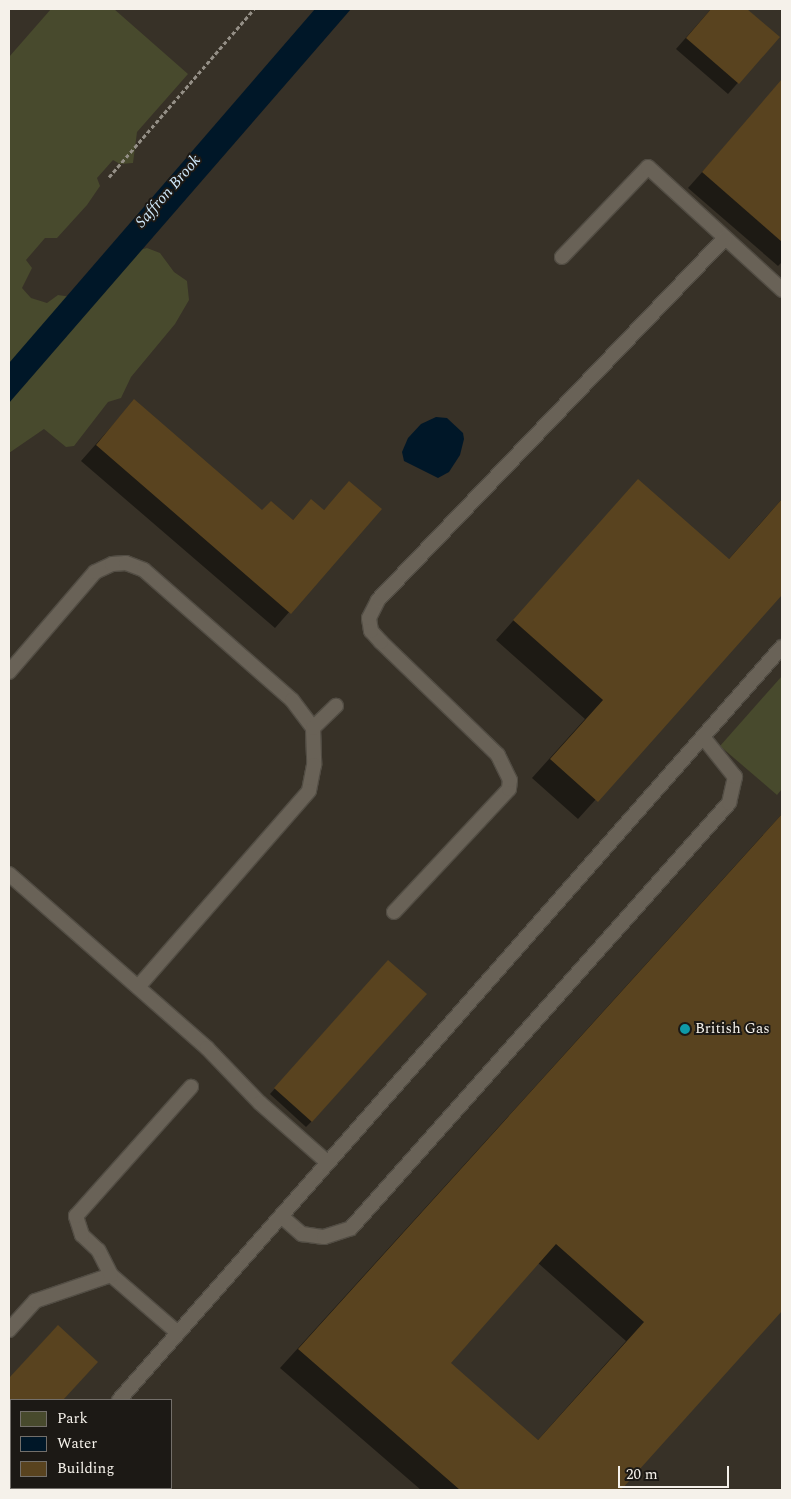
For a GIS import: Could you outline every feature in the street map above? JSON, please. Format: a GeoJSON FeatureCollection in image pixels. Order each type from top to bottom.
{"type":"FeatureCollection","features":[{"type":"Feature","properties":{"kind":"lane"},"geometry":{"type":"LineString","coordinates":[[562,257],[648,168],[782,290]]}},
{"type":"Feature","properties":{"kind":"lane"},"geometry":{"type":"LineString","coordinates":[[394,912],[509,789],[510,780],[498,755],[381,642],[372,631],[369,618],[378,600],[725,238]]}},
{"type":"Feature","properties":{"kind":"lane"},"geometry":{"type":"LineString","coordinates":[[9,672],[96,572],[112,564],[126,563],[144,570],[292,700],[313,728],[314,765],[309,790],[138,987]]}},
{"type":"Feature","properties":{"kind":"lane"},"geometry":{"type":"LineString","coordinates":[[120,1399],[782,647]]}},
{"type":"Feature","properties":{"kind":"lane"},"geometry":{"type":"LineString","coordinates":[[313,728],[336,706]]}},
{"type":"Feature","properties":{"kind":"lane"},"geometry":{"type":"LineString","coordinates":[[281,1216],[302,1234],[324,1238],[351,1228],[729,803],[734,777],[703,737]]}},
{"type":"Feature","properties":{"kind":"lane"},"geometry":{"type":"LineString","coordinates":[[9,874],[207,1048],[260,1103],[327,1162]]}},
{"type":"Feature","properties":{"kind":"lane"},"geometry":{"type":"LineString","coordinates":[[178,1333],[111,1275],[98,1250],[82,1234],[76,1216],[190,1087]]}},
{"type":"Feature","properties":{"kind":"lane"},"geometry":{"type":"LineString","coordinates":[[9,1330],[35,1301],[111,1275]]}},
{"type":"Feature","properties":{"kind":"path"},"geometry":{"type":"LineString","coordinates":[[110,177],[254,9]]}},
{"type":"Feature","properties":{"kind":"green space"},"geometry":{"type":"Polygon","coordinates":[[[51,9],[114,9],[188,74],[137,132],[133,163],[120,164],[113,160],[97,178],[100,186],[87,205],[57,238],[45,238],[26,260],[32,268],[22,288],[31,298],[47,303],[58,295],[71,297],[136,251],[147,248],[160,253],[174,272],[187,281],[189,300],[175,324],[131,377],[121,398],[108,402],[74,446],[66,447],[44,429],[9,453],[9,57],[51,9]]]}},
{"type":"Feature","properties":{"kind":"green space"},"geometry":{"type":"Polygon","coordinates":[[[782,676],[782,789],[777,795],[720,746],[782,676]]]}},
{"type":"Feature","properties":{"kind":"water","name":"Saffron Brook"},"geometry":{"type":"Polygon","coordinates":[[[315,9],[351,9],[9,403],[9,363],[315,9]]]}},
{"type":"Feature","properties":{"kind":"water"},"geometry":{"type":"Polygon","coordinates":[[[436,417],[447,418],[463,433],[464,439],[460,455],[449,472],[438,478],[404,461],[402,452],[408,438],[421,424],[436,417]]]}},
{"type":"Feature","properties":{"kind":"building"},"geometry":{"type":"Polygon","coordinates":[[[711,9],[747,9],[780,37],[739,84],[686,38],[711,9]]]}},
{"type":"Feature","properties":{"kind":"building"},"geometry":{"type":"Polygon","coordinates":[[[782,79],[782,242],[702,172],[782,79]]]}},
{"type":"Feature","properties":{"kind":"building"},"geometry":{"type":"Polygon","coordinates":[[[134,399],[262,510],[271,501],[293,520],[311,499],[324,510],[349,481],[382,509],[291,614],[96,445],[134,399]]]}},
{"type":"Feature","properties":{"kind":"building"},"geometry":{"type":"Polygon","coordinates":[[[638,479],[729,559],[782,499],[782,595],[598,802],[550,759],[603,700],[513,620],[638,479]]]}},
{"type":"Feature","properties":{"kind":"building","name":"British Gas"},"geometry":{"type":"Polygon","coordinates":[[[782,814],[782,1311],[621,1490],[460,1490],[298,1349],[782,814]],[[556,1244],[451,1363],[538,1440],[644,1322],[556,1244]]]}},
{"type":"Feature","properties":{"kind":"building"},"geometry":{"type":"Polygon","coordinates":[[[388,960],[427,994],[312,1122],[274,1088],[388,960]]]}},
{"type":"Feature","properties":{"kind":"building"},"geometry":{"type":"Polygon","coordinates":[[[58,1325],[98,1362],[64,1399],[9,1400],[9,1378],[58,1325]]]}},
{"type":"Feature","properties":{"kind":"place","name":"British Gas"},"geometry":{"type":"Point","coordinates":[685,1029]}}]}
